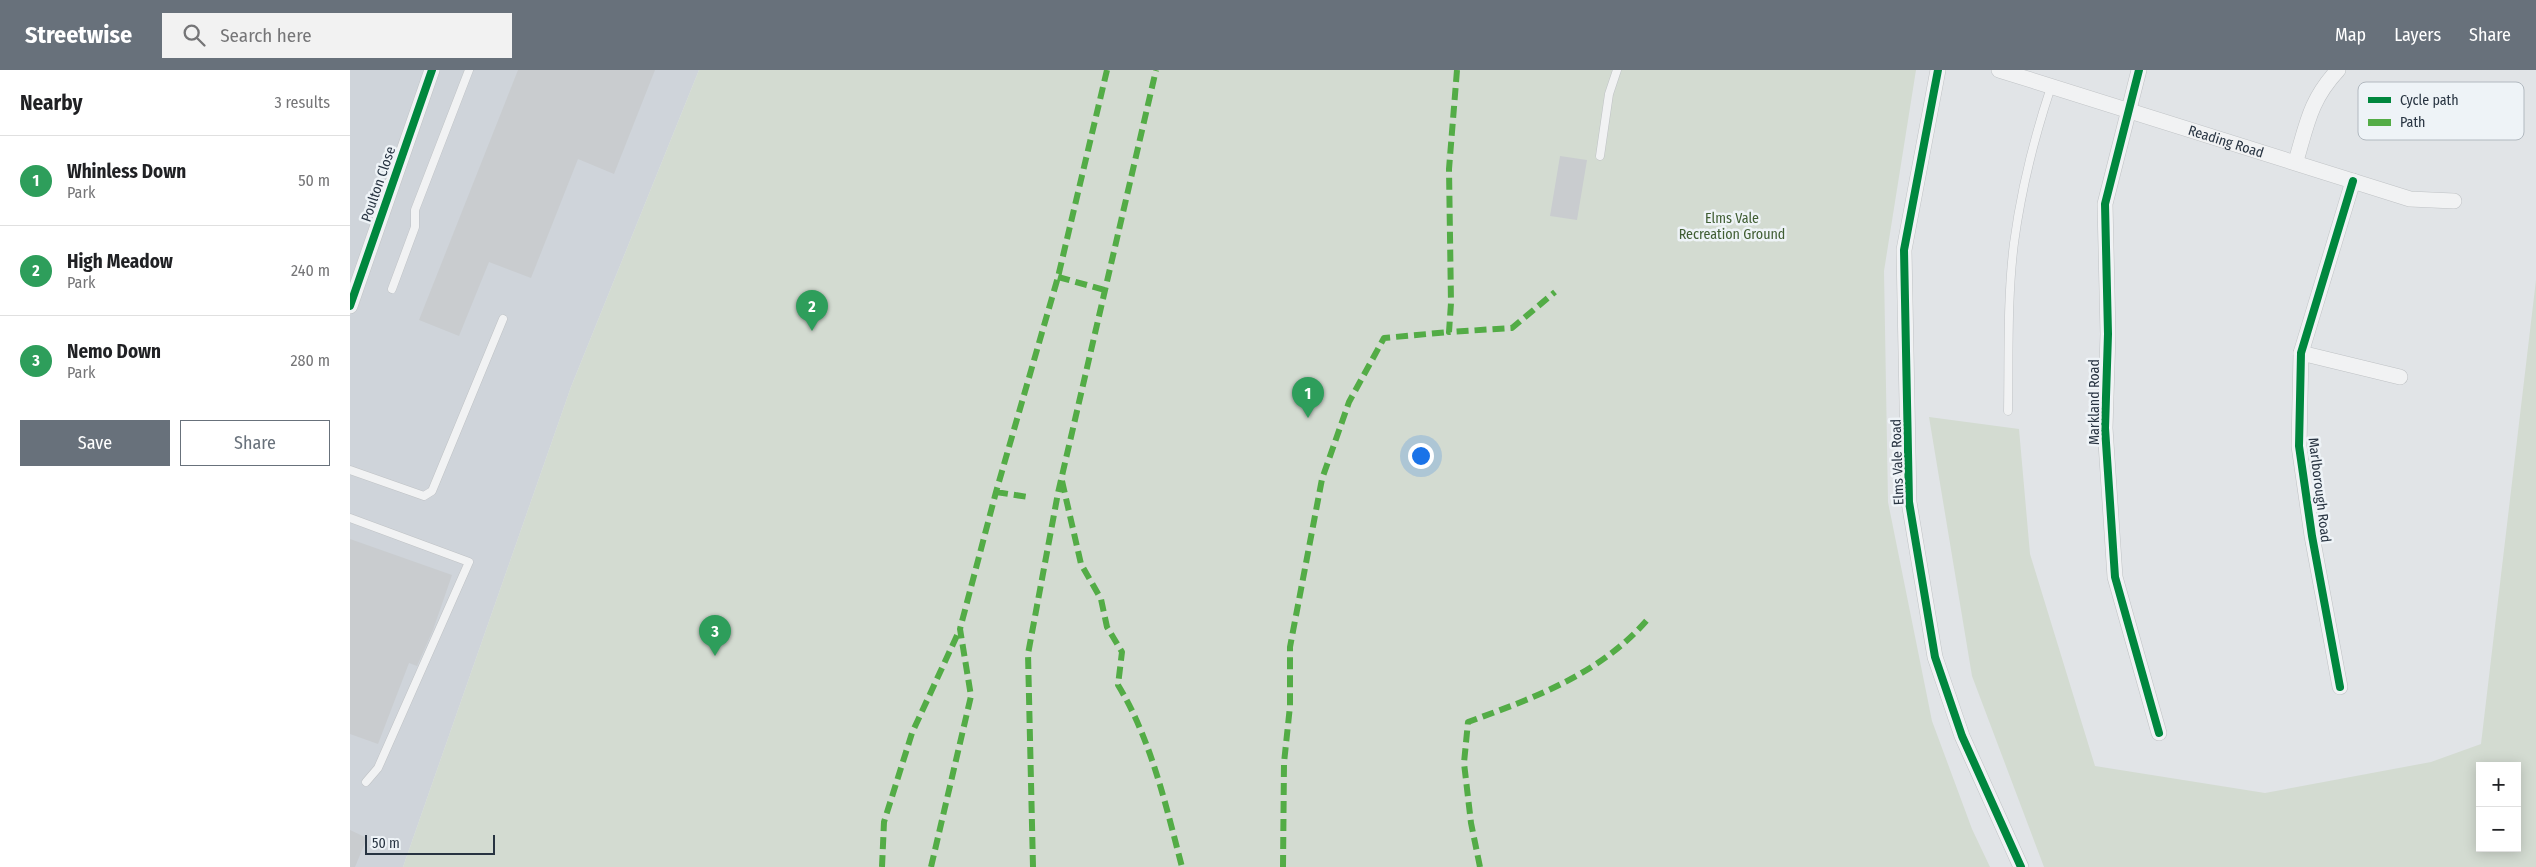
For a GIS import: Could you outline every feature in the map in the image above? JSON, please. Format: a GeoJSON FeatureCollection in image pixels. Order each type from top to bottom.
{"type":"FeatureCollection","features":[{"type":"Feature","properties":{"kind":"street","name":"Poulton Close"},"geometry":{"type":"LineString","coordinates":[[350,306],[432,70]]}},
{"type":"Feature","properties":{"kind":"street","name":"Elms Vale Road"},"geometry":{"type":"LineString","coordinates":[[1938,70],[1904,250],[1909,502],[1935,657],[1962,736],[2020,867]]}},
{"type":"Feature","properties":{"kind":"street","name":"Reading Road"},"geometry":{"type":"LineString","coordinates":[[1999,70],[2296,161],[2410,199],[2454,201]]}},
{"type":"Feature","properties":{"kind":"street","name":"Markland Road"},"geometry":{"type":"LineString","coordinates":[[2139,70],[2127,110],[2105,204],[2108,334],[2105,428],[2115,577],[2159,733]]}},
{"type":"Feature","properties":{"kind":"street"},"geometry":{"type":"LineString","coordinates":[[2296,161],[2313,106],[2322,87],[2338,70]]}},
{"type":"Feature","properties":{"kind":"street","name":"Marlborough Road"},"geometry":{"type":"LineString","coordinates":[[2340,688],[2312,536],[2299,446],[2301,353],[2353,180]]}},
{"type":"Feature","properties":{"kind":"street"},"geometry":{"type":"LineString","coordinates":[[2301,353],[2400,377]]}},
{"type":"Feature","properties":{"kind":"lane"},"geometry":{"type":"LineString","coordinates":[[392,288],[415,227],[415,210],[469,70]]}},
{"type":"Feature","properties":{"kind":"lane"},"geometry":{"type":"LineString","coordinates":[[1600,156],[1609,94],[1617,70]]}},
{"type":"Feature","properties":{"kind":"lane"},"geometry":{"type":"LineString","coordinates":[[2008,411],[2009,331],[2014,243],[2036,133],[2051,87]]}},
{"type":"Feature","properties":{"kind":"lane"},"geometry":{"type":"LineString","coordinates":[[350,470],[424,496],[432,491],[503,319]]}},
{"type":"Feature","properties":{"kind":"lane"},"geometry":{"type":"LineString","coordinates":[[350,518],[469,562],[378,768],[366,782]]}},
{"type":"Feature","properties":{"kind":"shaded area"},"geometry":{"type":"Polygon","coordinates":[[[350,70],[699,70],[571,387],[403,867],[350,867],[350,70]]]}},
{"type":"Feature","properties":{"kind":"green space","name":"Elms Vale Recreation Ground"},"geometry":{"type":"Polygon","coordinates":[[[699,70],[1916,70],[1884,271],[1888,502],[1932,721],[1972,829],[1990,867],[403,867],[571,387],[699,70]]]}},
{"type":"Feature","properties":{"kind":"green space"},"geometry":{"type":"Polygon","coordinates":[[[2536,280],[2536,867],[2044,867],[1972,676],[1929,417],[2019,429],[2030,554],[2095,766],[2265,793],[2431,762],[2481,744],[2536,280]]]}},
{"type":"Feature","properties":{"kind":"building"},"geometry":{"type":"Polygon","coordinates":[[[518,70],[655,70],[614,174],[578,159],[531,278],[489,262],[459,336],[419,320],[518,70]]]}},
{"type":"Feature","properties":{"kind":"building"},"geometry":{"type":"Polygon","coordinates":[[[1560,156],[1587,160],[1577,220],[1550,216],[1560,156]]]}},
{"type":"Feature","properties":{"kind":"building"},"geometry":{"type":"Polygon","coordinates":[[[350,539],[452,575],[433,630],[417,666],[409,663],[378,744],[350,734],[350,539]]]}},
{"type":"Feature","properties":{"kind":"building"},"geometry":{"type":"Polygon","coordinates":[[[350,830],[367,838],[355,867],[350,867],[350,830]]]}},
{"type":"Feature","properties":{"kind":"marked path"},"geometry":{"type":"LineString","coordinates":[[931,867],[971,696],[960,629],[996,492],[1058,277],[1107,70]]}},
{"type":"Feature","properties":{"kind":"marked path"},"geometry":{"type":"LineString","coordinates":[[1033,867],[1028,654],[1058,493],[1156,70]]}},
{"type":"Feature","properties":{"kind":"marked path"},"geometry":{"type":"LineString","coordinates":[[1457,70],[1449,169],[1451,303],[1449,332],[1512,328],[1555,292]]}},
{"type":"Feature","properties":{"kind":"marked path"},"geometry":{"type":"LineString","coordinates":[[1058,277],[1105,290]]}},
{"type":"Feature","properties":{"kind":"marked path"},"geometry":{"type":"LineString","coordinates":[[1283,867],[1284,763],[1290,706],[1290,647],[1322,479],[1349,402],[1384,338],[1449,332]]}},
{"type":"Feature","properties":{"kind":"marked path"},"geometry":{"type":"LineString","coordinates":[[1062,481],[1081,564],[1101,599],[1107,627],[1122,652],[1118,685],[1130,706],[1149,750],[1182,867]]}},
{"type":"Feature","properties":{"kind":"marked path"},"geometry":{"type":"LineString","coordinates":[[996,492],[1028,497]]}},
{"type":"Feature","properties":{"kind":"marked path"},"geometry":{"type":"LineString","coordinates":[[1480,867],[1471,823],[1464,763],[1468,722],[1517,704],[1587,670],[1629,639],[1647,620]]}},
{"type":"Feature","properties":{"kind":"marked path"},"geometry":{"type":"LineString","coordinates":[[882,867],[884,822],[912,733],[960,629]]}},
{"type":"Feature","properties":{"kind":"cycle path"},"geometry":{"type":"LineString","coordinates":[[350,306],[432,70]]}},
{"type":"Feature","properties":{"kind":"cycle path"},"geometry":{"type":"LineString","coordinates":[[1938,70],[1904,250],[1909,502],[1935,657],[1962,736],[2021,867]]}},
{"type":"Feature","properties":{"kind":"cycle path"},"geometry":{"type":"LineString","coordinates":[[2139,70],[2105,204],[2108,334],[2105,428],[2115,577],[2159,733]]}},
{"type":"Feature","properties":{"kind":"cycle path"},"geometry":{"type":"LineString","coordinates":[[2340,687],[2312,536],[2299,446],[2301,353],[2353,181]]}},
{"type":"Feature","properties":{"kind":"place","name":"High Meadow"},"geometry":{"type":"Point","coordinates":[812,331]}},
{"type":"Feature","properties":{"kind":"place","name":"Whinless Down"},"geometry":{"type":"Point","coordinates":[1308,418]}},
{"type":"Feature","properties":{"kind":"place","name":"Nemo Down"},"geometry":{"type":"Point","coordinates":[715,656]}}]}
